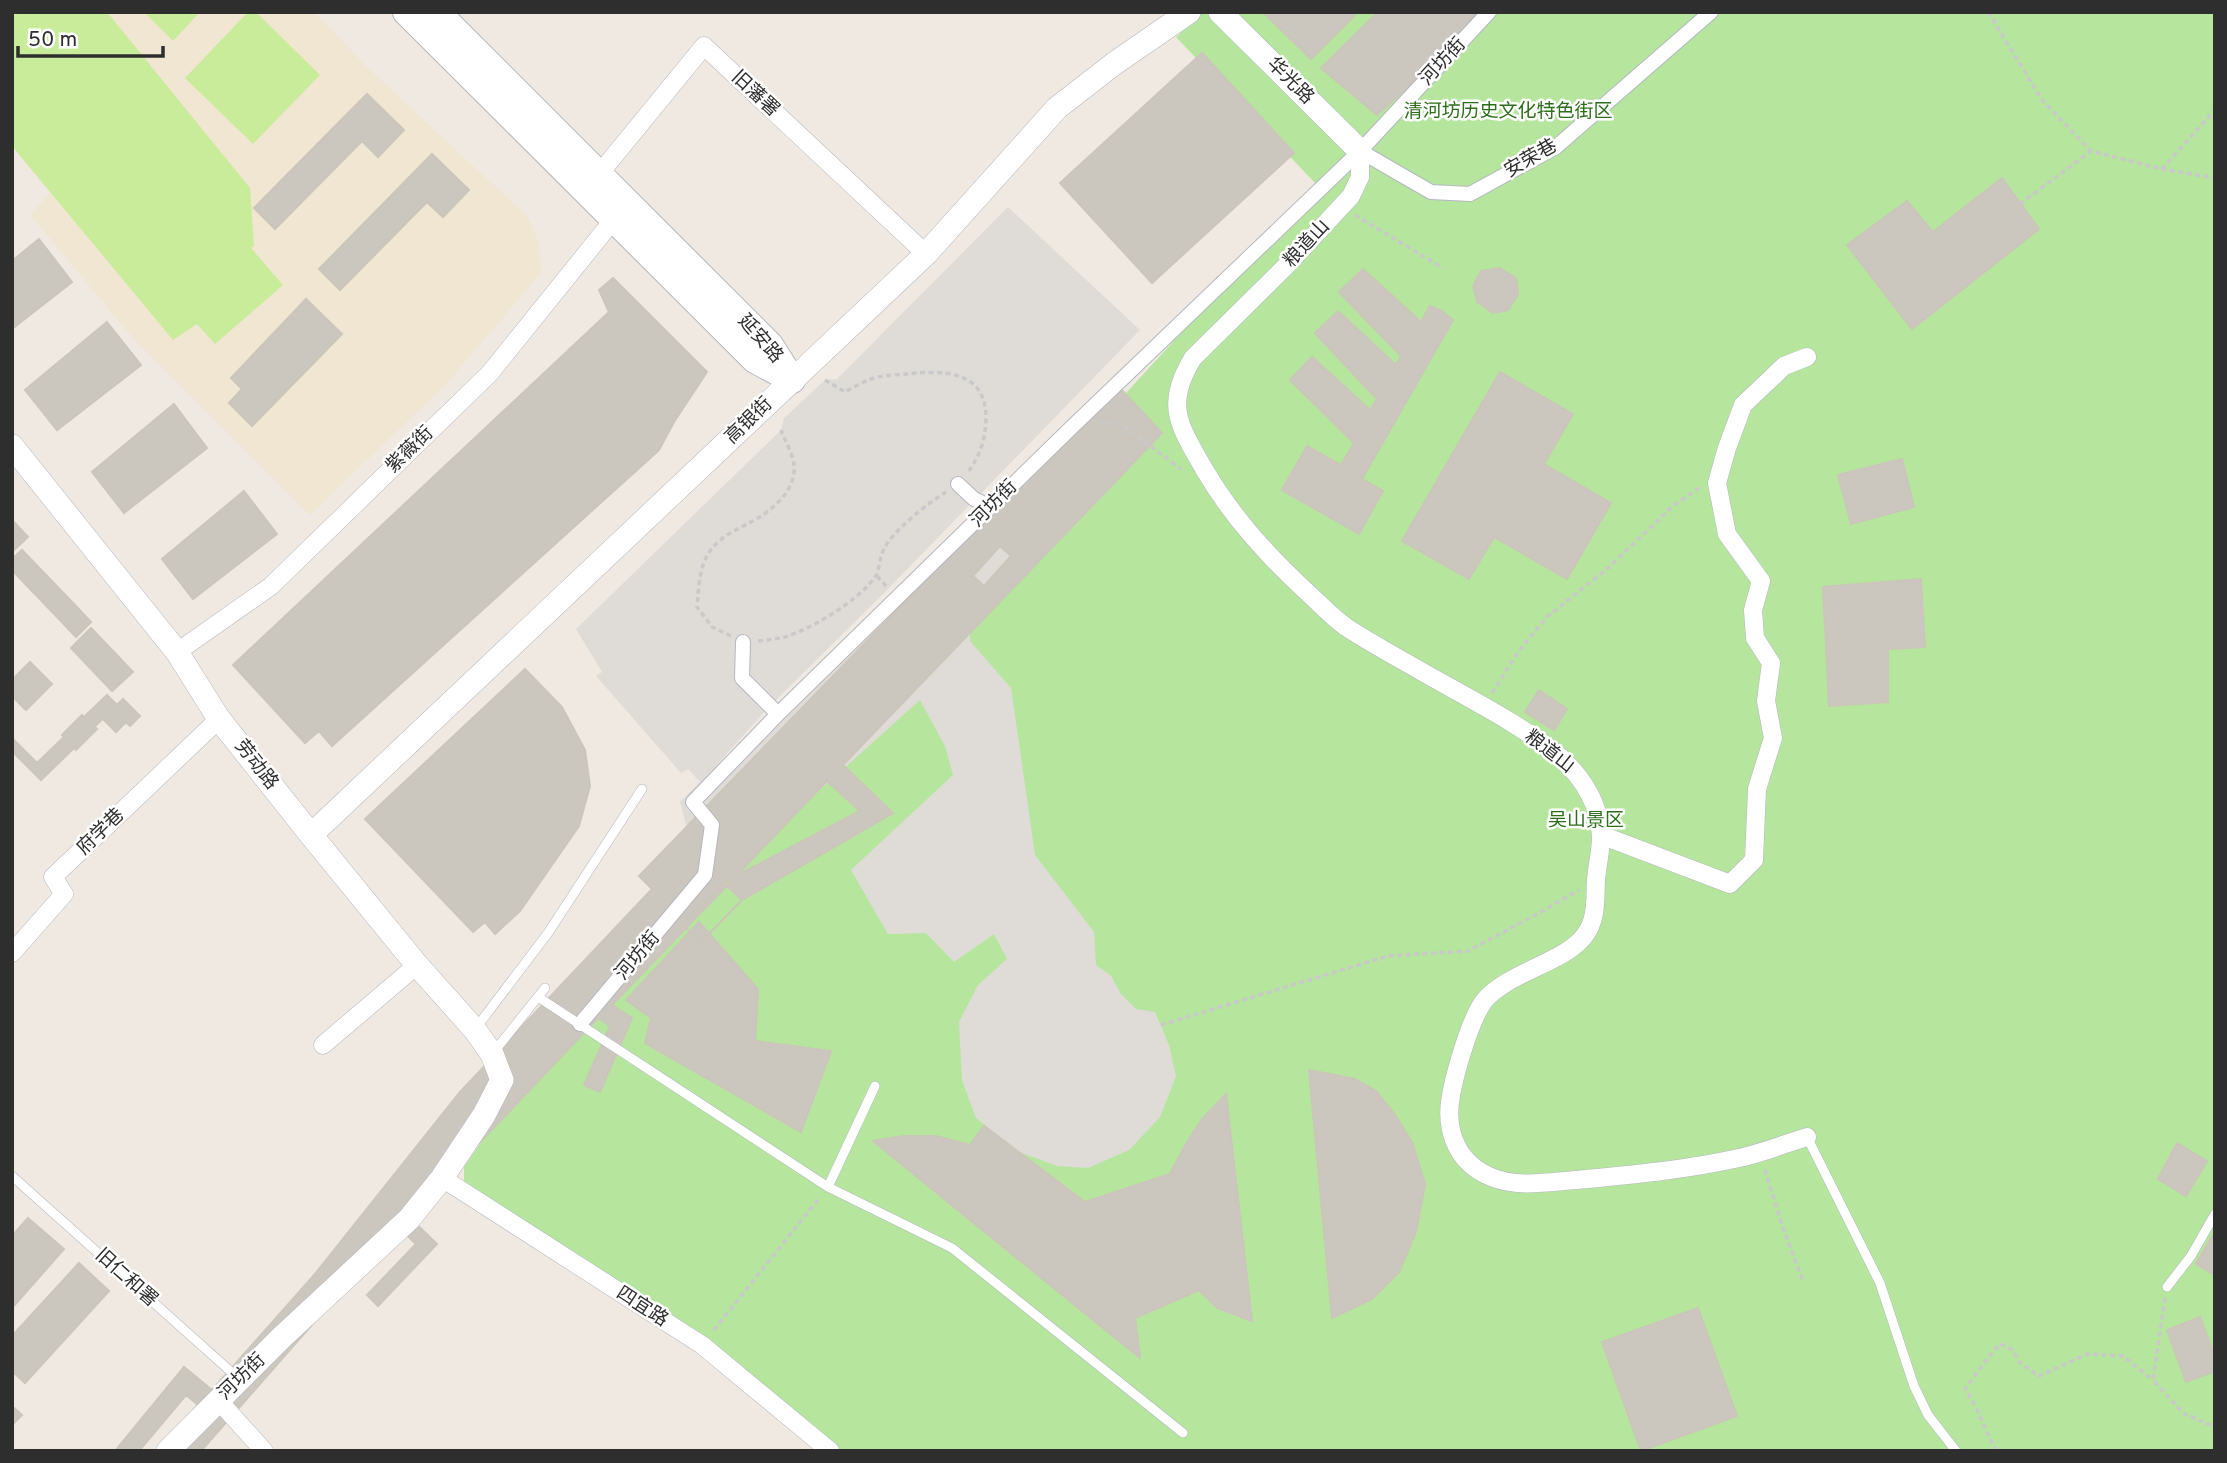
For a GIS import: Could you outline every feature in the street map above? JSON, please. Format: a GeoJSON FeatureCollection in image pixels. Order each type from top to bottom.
{"type":"FeatureCollection","features":[{"type":"Feature","properties":{"kind":"main road","name":"延安路"},"geometry":{"type":"LineString","coordinates":[[406,12],[755,360],[792,380]]}},
{"type":"Feature","properties":{"kind":"main road","name":"延安路"},"geometry":{"type":"LineString","coordinates":[[437,12],[770,345],[792,380]]}},
{"type":"Feature","properties":{"kind":"street","name":"高银街"},"geometry":{"type":"LineString","coordinates":[[311,835],[926,254],[1057,108],[1115,63],[1189,12]]}},
{"type":"Feature","properties":{"kind":"street","name":"华光路"},"geometry":{"type":"LineString","coordinates":[[1220,12],[1360,151]]}},
{"type":"Feature","properties":{"kind":"street","name":"河坊街"},"geometry":{"type":"LineString","coordinates":[[580,1024],[705,875],[712,825],[692,802],[778,714],[1083,416],[1360,151],[1489,12]]}},
{"type":"Feature","properties":{"kind":"street","name":"安荣巷"},"geometry":{"type":"LineString","coordinates":[[1360,151],[1431,192],[1470,194],[1556,146],[1711,12]]}},
{"type":"Feature","properties":{"kind":"street","name":"旧藩署"},"geometry":{"type":"LineString","coordinates":[[600,173],[704,46],[926,254]]}},
{"type":"Feature","properties":{"kind":"street","name":"粮道山"},"geometry":{"type":"LineString","coordinates":[[1360,151],[1360,177],[1351,196],[1285,267],[1193,358],[1182,375],[1176,394],[1178,415],[1185,436],[1217,491],[1271,559],[1343,625],[1484,706],[1546,747],[1578,775],[1593,799],[1601,835],[1595,911],[1585,935],[1567,950],[1506,983],[1484,1002],[1470,1031],[1452,1091],[1448,1120],[1454,1144],[1469,1162],[1489,1176],[1514,1183],[1640,1174],[1742,1158],[1807,1137]]}},
{"type":"Feature","properties":{"kind":"street","name":"紫薇街"},"geometry":{"type":"LineString","coordinates":[[177,652],[271,586],[490,373],[614,219]]}},
{"type":"Feature","properties":{"kind":"street"},"geometry":{"type":"LineString","coordinates":[[1601,835],[1730,884],[1754,860],[1757,789],[1773,738],[1766,701],[1771,663],[1755,638],[1753,610],[1761,582],[1727,534],[1717,483],[1743,405],[1784,366],[1807,356]]}},
{"type":"Feature","properties":{"kind":"street","name":"劳动路"},"geometry":{"type":"LineString","coordinates":[[12,446],[177,652],[219,719],[417,965],[475,1030],[492,1054],[502,1080]]}},
{"type":"Feature","properties":{"kind":"street"},"geometry":{"type":"LineString","coordinates":[[958,484],[974,499],[985,504]]}},
{"type":"Feature","properties":{"kind":"street"},"geometry":{"type":"LineString","coordinates":[[743,642],[742,678],[778,714]]}},
{"type":"Feature","properties":{"kind":"street","name":"府学巷"},"geometry":{"type":"LineString","coordinates":[[12,953],[64,894],[53,877],[219,719]]}},
{"type":"Feature","properties":{"kind":"street"},"geometry":{"type":"LineString","coordinates":[[323,1045],[417,965]]}},
{"type":"Feature","properties":{"kind":"street","name":"河坊街"},"geometry":{"type":"LineString","coordinates":[[168,1451],[239,1379],[409,1219],[442,1178],[484,1115],[502,1080]]}},
{"type":"Feature","properties":{"kind":"street","name":"四宜路"},"geometry":{"type":"LineString","coordinates":[[442,1178],[702,1345],[824,1449]]}},
{"type":"Feature","properties":{"kind":"street"},"geometry":{"type":"LineString","coordinates":[[218,1400],[264,1451]]}},
{"type":"Feature","properties":{"kind":"lane"},"geometry":{"type":"LineString","coordinates":[[475,1030],[548,933],[642,789]]}},
{"type":"Feature","properties":{"kind":"lane"},"geometry":{"type":"LineString","coordinates":[[492,1054],[541,993],[580,1024],[828,1187],[952,1248],[1183,1433]]}},
{"type":"Feature","properties":{"kind":"lane"},"geometry":{"type":"LineString","coordinates":[[828,1187],[875,1086]]}},
{"type":"Feature","properties":{"kind":"lane"},"geometry":{"type":"LineString","coordinates":[[1807,1137],[1880,1283],[1914,1386],[1928,1415],[1956,1451]]}},
{"type":"Feature","properties":{"kind":"lane","name":"旧仁和署"},"geometry":{"type":"LineString","coordinates":[[12,1176],[239,1379]]}},
{"type":"Feature","properties":{"kind":"lane"},"geometry":{"type":"LineString","coordinates":[[2167,1287],[2191,1256],[2215,1214]]}},
{"type":"Feature","properties":{"kind":"path"},"geometry":{"type":"LineString","coordinates":[[1988,12],[2043,100],[2091,151],[2162,169],[2215,178]]}},
{"type":"Feature","properties":{"kind":"path"},"geometry":{"type":"LineString","coordinates":[[2162,169],[2215,110]]}},
{"type":"Feature","properties":{"kind":"path"},"geometry":{"type":"LineString","coordinates":[[2020,204],[2091,151]]}},
{"type":"Feature","properties":{"kind":"path"},"geometry":{"type":"LineString","coordinates":[[1341,207],[1443,268]]}},
{"type":"Feature","properties":{"kind":"path"},"geometry":{"type":"LineString","coordinates":[[781,430],[794,466],[792,480],[779,502],[714,545],[701,569],[697,607],[712,627],[743,642],[786,636],[816,622],[858,595],[877,576],[883,550],[903,526],[933,500],[958,484],[977,462],[986,426],[986,408],[976,385],[958,375],[934,371],[876,377],[845,392],[825,380]]}},
{"type":"Feature","properties":{"kind":"path"},"geometry":{"type":"LineString","coordinates":[[1095,422],[1121,424],[1186,472]]}},
{"type":"Feature","properties":{"kind":"path"},"geometry":{"type":"LineString","coordinates":[[1484,706],[1518,652],[1547,617],[1608,568],[1673,506],[1720,474]]}},
{"type":"Feature","properties":{"kind":"path"},"geometry":{"type":"LineString","coordinates":[[1161,1026],[1388,956],[1468,951],[1596,880]]}},
{"type":"Feature","properties":{"kind":"path"},"geometry":{"type":"LineString","coordinates":[[1759,1152],[1803,1281]]}},
{"type":"Feature","properties":{"kind":"path"},"geometry":{"type":"LineString","coordinates":[[702,1345],[828,1187]]}},
{"type":"Feature","properties":{"kind":"path"},"geometry":{"type":"LineString","coordinates":[[2153,1380],[2167,1287]]}},
{"type":"Feature","properties":{"kind":"path"},"geometry":{"type":"LineString","coordinates":[[1997,1451],[1989,1439],[1976,1404],[1965,1389],[2000,1345],[2013,1350],[2020,1363],[2039,1376],[2087,1354],[2123,1356],[2153,1380],[2183,1413],[2215,1427]]}},
{"type":"Feature","properties":{"kind":"shaded area"},"geometry":{"type":"Polygon","coordinates":[[[12,12],[314,12],[369,69],[528,217],[538,241],[542,272],[447,383],[310,515],[133,338],[30,215],[50,193],[12,146],[12,12]]]}},
{"type":"Feature","properties":{"kind":"shaded area"},"geometry":{"type":"Polygon","coordinates":[[[1008,207],[1140,330],[770,706],[711,771],[894,595],[1069,420],[1080,490],[970,606],[970,641],[1011,688],[1035,855],[1094,932],[1096,965],[1111,976],[1121,994],[1136,1009],[1155,1012],[1169,1045],[1176,1076],[1160,1117],[1129,1150],[1088,1168],[1057,1166],[1019,1152],[976,1118],[962,1080],[959,1022],[978,985],[1007,959],[994,934],[954,962],[926,933],[888,934],[851,870],[953,775],[945,746],[920,700],[741,861],[705,898],[680,802],[700,782],[688,769],[681,773],[596,676],[602,672],[576,629],[781,430],[784,418],[825,380],[837,379],[1008,207]]]}},
{"type":"Feature","properties":{"kind":"green space"},"geometry":{"type":"Polygon","coordinates":[[[22,12],[107,12],[250,188],[254,246],[251,248],[283,285],[215,344],[197,324],[173,340],[12,146],[12,16],[22,12]]]}},
{"type":"Feature","properties":{"kind":"green space"},"geometry":{"type":"Polygon","coordinates":[[[144,12],[200,12],[173,41],[144,12]]]}},
{"type":"Feature","properties":{"kind":"green space"},"geometry":{"type":"Polygon","coordinates":[[[248,12],[256,12],[320,75],[253,144],[185,78],[248,12]]]}},
{"type":"Feature","properties":{"kind":"green space","name":"吴山景区"},"geometry":{"type":"Polygon","coordinates":[[[1203,12],[2215,12],[2215,1451],[827,1451],[763,1385],[464,1196],[464,1166],[645,917],[1317,185],[1176,37],[1203,12]]]}},
{"type":"Feature","properties":{"kind":"building"},"geometry":{"type":"Polygon","coordinates":[[[1263,12],[1358,12],[1311,59],[1263,12]]]}},
{"type":"Feature","properties":{"kind":"building"},"geometry":{"type":"Polygon","coordinates":[[[1378,12],[1478,12],[1427,69],[1377,115],[1321,68],[1378,12]]]}},
{"type":"Feature","properties":{"kind":"building"},"geometry":{"type":"Polygon","coordinates":[[[1202,53],[1294,153],[1152,283],[1060,183],[1202,53]]]}},
{"type":"Feature","properties":{"kind":"building"},"geometry":{"type":"Polygon","coordinates":[[[367,94],[404,130],[378,157],[362,141],[275,229],[254,208],[367,94]]]}},
{"type":"Feature","properties":{"kind":"building"},"geometry":{"type":"Polygon","coordinates":[[[432,154],[469,190],[443,217],[427,202],[340,290],[319,269],[432,154]]]}},
{"type":"Feature","properties":{"kind":"building"},"geometry":{"type":"Polygon","coordinates":[[[2002,178],[2039,229],[1912,329],[1847,245],[1907,201],[1933,232],[2002,178]]]}},
{"type":"Feature","properties":{"kind":"building"},"geometry":{"type":"Polygon","coordinates":[[[39,239],[72,282],[12,329],[12,261],[39,239]]]}},
{"type":"Feature","properties":{"kind":"building"},"geometry":{"type":"Polygon","coordinates":[[[1500,268],[1516,278],[1518,294],[1508,310],[1493,313],[1477,302],[1473,286],[1481,271],[1500,268]]]}},
{"type":"Feature","properties":{"kind":"building"},"geometry":{"type":"Polygon","coordinates":[[[1363,269],[1421,322],[1430,306],[1453,320],[1362,479],[1383,491],[1359,534],[1282,490],[1307,446],[1341,465],[1354,443],[1290,380],[1312,357],[1370,410],[1377,399],[1315,333],[1338,311],[1396,365],[1401,356],[1339,292],[1363,269]]]}},
{"type":"Feature","properties":{"kind":"building"},"geometry":{"type":"Polygon","coordinates":[[[613,278],[707,372],[659,450],[332,746],[319,731],[305,743],[233,665],[609,312],[599,290],[613,278]]]}},
{"type":"Feature","properties":{"kind":"building"},"geometry":{"type":"Polygon","coordinates":[[[306,299],[342,334],[252,426],[229,403],[242,389],[231,378],[306,299]]]}},
{"type":"Feature","properties":{"kind":"building"},"geometry":{"type":"Polygon","coordinates":[[[107,322],[141,365],[57,430],[25,390],[107,322]]]}},
{"type":"Feature","properties":{"kind":"building"},"geometry":{"type":"Polygon","coordinates":[[[1500,372],[1573,414],[1544,464],[1611,503],[1567,579],[1494,537],[1469,579],[1402,541],[1500,372]]]}},
{"type":"Feature","properties":{"kind":"building"},"geometry":{"type":"Polygon","coordinates":[[[1118,386],[1162,433],[843,765],[893,813],[742,900],[701,942],[686,928],[612,1005],[632,1018],[600,1092],[584,1085],[610,1026],[598,1018],[409,1217],[437,1244],[378,1306],[367,1295],[416,1244],[398,1227],[201,1451],[157,1451],[198,1405],[186,1395],[139,1451],[115,1451],[184,1367],[212,1390],[315,1274],[460,1092],[652,889],[639,876],[1023,480],[1118,386]],[[827,781],[736,876],[860,811],[827,781]],[[736,876],[724,883],[683,925],[686,928],[736,876]]]}},
{"type":"Feature","properties":{"kind":"building"},"geometry":{"type":"Polygon","coordinates":[[[174,404],[207,448],[124,513],[92,472],[174,404]]]}},
{"type":"Feature","properties":{"kind":"building"},"geometry":{"type":"Polygon","coordinates":[[[1902,459],[1914,507],[1851,524],[1838,475],[1902,459]]]}},
{"type":"Feature","properties":{"kind":"building"},"geometry":{"type":"Polygon","coordinates":[[[244,491],[277,534],[193,599],[162,559],[244,491]]]}},
{"type":"Feature","properties":{"kind":"building"},"geometry":{"type":"Polygon","coordinates":[[[12,520],[28,537],[12,552],[12,520]]]}},
{"type":"Feature","properties":{"kind":"building"},"geometry":{"type":"Polygon","coordinates":[[[1000,546],[1011,556],[984,586],[973,576],[1000,546]]]}},
{"type":"Feature","properties":{"kind":"building"},"geometry":{"type":"Polygon","coordinates":[[[22,550],[74,604],[58,618],[12,570],[12,559],[22,550]]]}},
{"type":"Feature","properties":{"kind":"building"},"geometry":{"type":"Polygon","coordinates":[[[1921,579],[1925,647],[1888,649],[1888,702],[1829,706],[1823,587],[1921,579]]]}},
{"type":"Feature","properties":{"kind":"building"},"geometry":{"type":"Polygon","coordinates":[[[74,604],[91,622],[76,637],[58,618],[74,604]]]}},
{"type":"Feature","properties":{"kind":"building"},"geometry":{"type":"Polygon","coordinates":[[[91,628],[133,672],[112,691],[71,648],[91,628]]]}},
{"type":"Feature","properties":{"kind":"building"},"geometry":{"type":"Polygon","coordinates":[[[30,662],[52,684],[26,710],[12,696],[12,680],[30,662]]]}},
{"type":"Feature","properties":{"kind":"building"},"geometry":{"type":"Polygon","coordinates":[[[525,669],[562,707],[585,750],[590,786],[579,826],[520,911],[495,934],[485,922],[473,932],[365,819],[525,669]]]}},
{"type":"Feature","properties":{"kind":"building"},"geometry":{"type":"Polygon","coordinates":[[[1539,690],[1567,709],[1554,730],[1525,712],[1539,690]]]}},
{"type":"Feature","properties":{"kind":"building"},"geometry":{"type":"Polygon","coordinates":[[[107,695],[117,705],[94,727],[84,717],[107,695]]]}},
{"type":"Feature","properties":{"kind":"building"},"geometry":{"type":"Polygon","coordinates":[[[123,699],[140,716],[130,726],[126,722],[116,732],[103,719],[123,699]]]}},
{"type":"Feature","properties":{"kind":"building"},"geometry":{"type":"Polygon","coordinates":[[[82,715],[97,729],[76,750],[62,735],[82,715]]]}},
{"type":"Feature","properties":{"kind":"building"},"geometry":{"type":"Polygon","coordinates":[[[64,737],[74,748],[41,780],[12,751],[12,738],[37,763],[64,737]]]}},
{"type":"Feature","properties":{"kind":"building"},"geometry":{"type":"Polygon","coordinates":[[[724,883],[742,900],[701,942],[683,925],[724,883]]]}},
{"type":"Feature","properties":{"kind":"building"},"geometry":{"type":"Polygon","coordinates":[[[699,922],[758,989],[755,1041],[831,1051],[801,1132],[645,1043],[651,1018],[626,1000],[699,922]]]}},
{"type":"Feature","properties":{"kind":"building"},"geometry":{"type":"Polygon","coordinates":[[[1309,1070],[1355,1079],[1376,1091],[1412,1142],[1425,1184],[1416,1232],[1399,1272],[1372,1299],[1332,1318],[1309,1070]]]}},
{"type":"Feature","properties":{"kind":"building"},"geometry":{"type":"Polygon","coordinates":[[[1226,1094],[1252,1321],[1217,1308],[1199,1290],[1135,1318],[1140,1358],[873,1141],[904,1136],[936,1136],[970,1145],[984,1126],[1085,1202],[1170,1174],[1202,1119],[1226,1094]]]}},
{"type":"Feature","properties":{"kind":"building"},"geometry":{"type":"Polygon","coordinates":[[[2177,1143],[2207,1161],[2186,1196],[2158,1179],[2177,1143]]]}},
{"type":"Feature","properties":{"kind":"building"},"geometry":{"type":"Polygon","coordinates":[[[28,1218],[64,1249],[12,1308],[12,1236],[28,1218]]]}},
{"type":"Feature","properties":{"kind":"building"},"geometry":{"type":"Polygon","coordinates":[[[2215,1232],[2215,1275],[2196,1264],[2215,1232]]]}},
{"type":"Feature","properties":{"kind":"building"},"geometry":{"type":"Polygon","coordinates":[[[79,1263],[109,1291],[25,1383],[12,1371],[12,1336],[79,1263]]]}},
{"type":"Feature","properties":{"kind":"building"},"geometry":{"type":"Polygon","coordinates":[[[1698,1308],[1737,1416],[1641,1451],[1602,1342],[1698,1308]]]}},
{"type":"Feature","properties":{"kind":"building"},"geometry":{"type":"Polygon","coordinates":[[[2200,1317],[2215,1357],[2215,1371],[2186,1382],[2167,1330],[2200,1317]]]}},
{"type":"Feature","properties":{"kind":"building"},"geometry":{"type":"Polygon","coordinates":[[[12,1406],[22,1415],[12,1425],[12,1406]]]}},
{"type":"Feature","properties":{"kind":"park label","name":"清河坊历史文化特色街区"},"geometry":{"type":"Point","coordinates":[1508,112]}}]}
